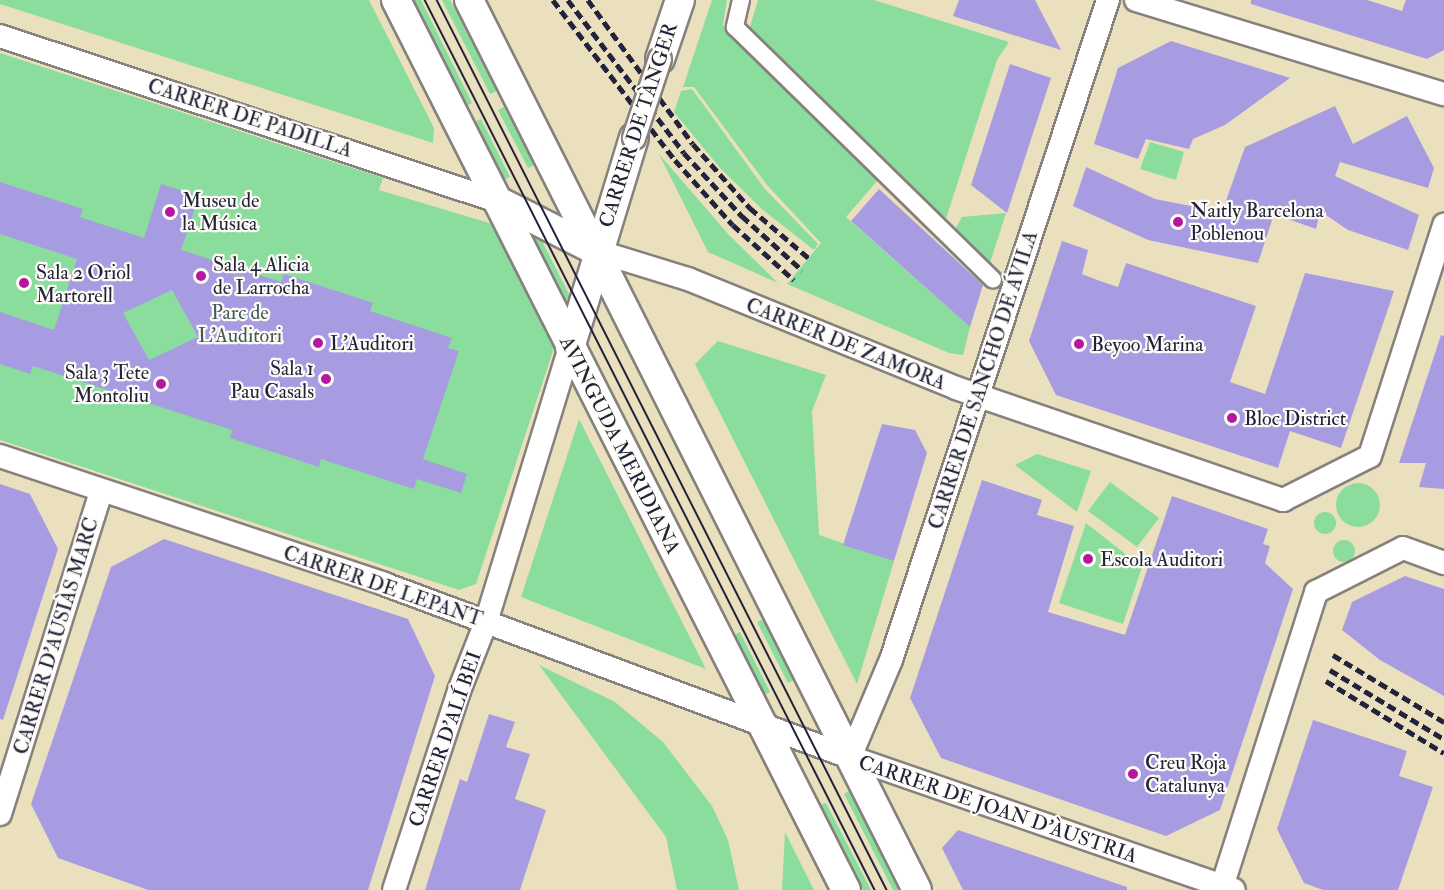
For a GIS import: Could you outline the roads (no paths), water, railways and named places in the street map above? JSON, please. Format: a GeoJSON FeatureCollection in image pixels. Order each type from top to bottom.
{"type":"FeatureCollection","features":[{"type":"Feature","properties":{"kind":"street","name":"AVINGUDA MERIDIANA"},"geometry":{"type":"LineString","coordinates":[[396,0],[846,890]]}},
{"type":"Feature","properties":{"kind":"street"},"geometry":{"type":"LineString","coordinates":[[469,0],[918,890]]}},
{"type":"Feature","properties":{"kind":"street","name":"CARRER DE TÀNGER"},"geometry":{"type":"LineString","coordinates":[[570,348],[597,251],[680,0]]}},
{"type":"Feature","properties":{"kind":"street"},"geometry":{"type":"LineString","coordinates":[[741,0],[735,27],[993,280]]}},
{"type":"Feature","properties":{"kind":"street","name":"CARRER DE SANCHO DE ÁVILA"},"geometry":{"type":"LineString","coordinates":[[850,757],[888,670],[1108,0]]}},
{"type":"Feature","properties":{"kind":"street"},"geometry":{"type":"LineString","coordinates":[[1136,0],[1444,94]]}},
{"type":"Feature","properties":{"kind":"street","name":"CARRER DE PADILLA"},"geometry":{"type":"LineString","coordinates":[[0,36],[500,202]]}},
{"type":"Feature","properties":{"kind":"street"},"geometry":{"type":"LineString","coordinates":[[500,202],[597,251]]}},
{"type":"Feature","properties":{"kind":"street","name":"CARRER DE ZAMORA"},"geometry":{"type":"LineString","coordinates":[[597,251],[688,279],[978,396],[1283,500],[1370,456],[1444,225]]}},
{"type":"Feature","properties":{"kind":"street","name":"CARRER D'ALÍ BEI"},"geometry":{"type":"LineString","coordinates":[[394,890],[459,691],[486,622],[570,348]]}},
{"type":"Feature","properties":{"kind":"street","name":"CARRER DE LEPANT"},"geometry":{"type":"LineString","coordinates":[[0,456],[101,492],[384,584],[763,725]]}},
{"type":"Feature","properties":{"kind":"street","name":"CARRER D'AUSIÀS MARC"},"geometry":{"type":"LineString","coordinates":[[0,814],[101,492]]}},
{"type":"Feature","properties":{"kind":"street"},"geometry":{"type":"LineString","coordinates":[[1226,889],[1316,592],[1403,548],[1444,563]]}},
{"type":"Feature","properties":{"kind":"street","name":"CARRER DE JOAN D'ÀUSTRIA"},"geometry":{"type":"LineString","coordinates":[[763,725],[1226,889]]}},
{"type":"Feature","properties":{"kind":"tram line"},"geometry":{"type":"LineString","coordinates":[[425,0],[875,890]]}},
{"type":"Feature","properties":{"kind":"tram line"},"geometry":{"type":"LineString","coordinates":[[437,0],[887,890]]}},
{"type":"Feature","properties":{"kind":"railway"},"geometry":{"type":"LineString","coordinates":[[553,0],[675,160],[733,225],[794,280]]}},
{"type":"Feature","properties":{"kind":"railway"},"geometry":{"type":"LineString","coordinates":[[568,0],[684,153],[742,216],[802,270]]}},
{"type":"Feature","properties":{"kind":"railway"},"geometry":{"type":"LineString","coordinates":[[588,0],[693,144],[750,208],[810,259]]}},
{"type":"Feature","properties":{"kind":"railway"},"geometry":{"type":"LineString","coordinates":[[1333,655],[1444,722]]}},
{"type":"Feature","properties":{"kind":"railway"},"geometry":{"type":"LineString","coordinates":[[1330,670],[1444,739]]}},
{"type":"Feature","properties":{"kind":"railway"},"geometry":{"type":"LineString","coordinates":[[1326,681],[1444,753]]}},
{"type":"Feature","properties":{"kind":"place","name":"Museu de la Música"},"geometry":{"type":"Point","coordinates":[170,212]}},
{"type":"Feature","properties":{"kind":"place","name":"Naitly Barcelona Poblenou"},"geometry":{"type":"Point","coordinates":[1178,222]}},
{"type":"Feature","properties":{"kind":"place","name":"Sala 4 Alicia de Larrocha"},"geometry":{"type":"Point","coordinates":[201,276]}},
{"type":"Feature","properties":{"kind":"place","name":"Sala 2 Oriol Martorell"},"geometry":{"type":"Point","coordinates":[24,283]}},
{"type":"Feature","properties":{"kind":"place","name":"L'Auditori"},"geometry":{"type":"Point","coordinates":[318,343]}},
{"type":"Feature","properties":{"kind":"place","name":"Beyoo Marina"},"geometry":{"type":"Point","coordinates":[1079,344]}},
{"type":"Feature","properties":{"kind":"place","name":"Sala 1 Pau Casals"},"geometry":{"type":"Point","coordinates":[326,379]}},
{"type":"Feature","properties":{"kind":"place","name":"Sala 3 Tete Montoliu"},"geometry":{"type":"Point","coordinates":[161,384]}},
{"type":"Feature","properties":{"kind":"place","name":"Bloc District"},"geometry":{"type":"Point","coordinates":[1232,418]}},
{"type":"Feature","properties":{"kind":"place","name":"Escola Auditori"},"geometry":{"type":"Point","coordinates":[1088,559]}},
{"type":"Feature","properties":{"kind":"place","name":"Creu Roja Catalunya"},"geometry":{"type":"Point","coordinates":[1133,774]}},
{"type":"Feature","properties":{"kind":"park label","name":"Parc de L'Auditori"},"geometry":{"type":"Point","coordinates":[240,324]}}]}
